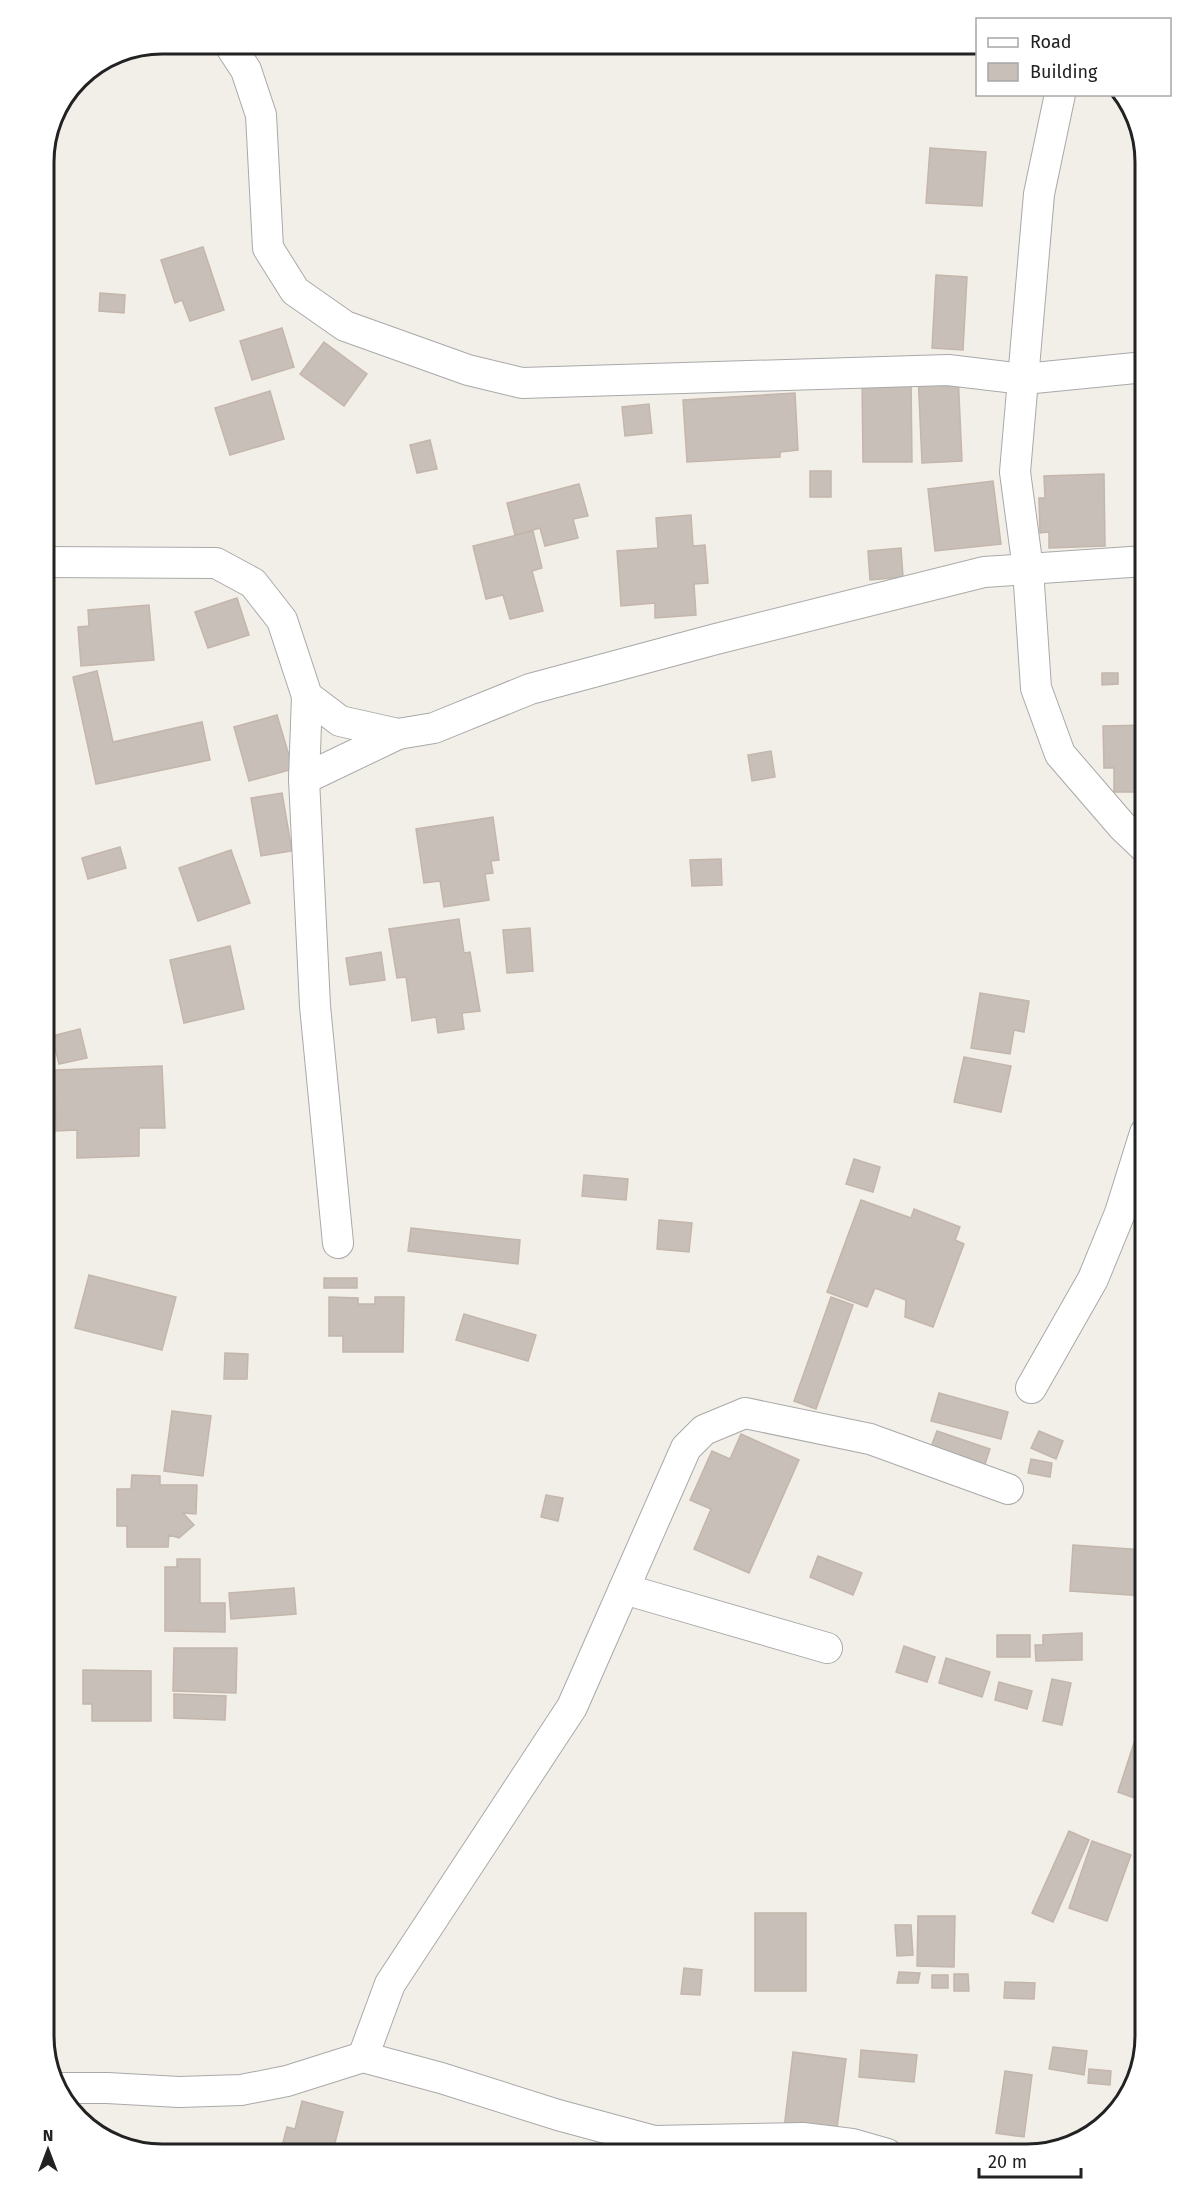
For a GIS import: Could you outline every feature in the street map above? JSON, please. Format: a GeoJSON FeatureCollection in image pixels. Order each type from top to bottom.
{"type":"FeatureCollection","features":[{"type":"Feature","properties":{"kind":"street"},"geometry":{"type":"LineString","coordinates":[[236,54],[246,70],[261,115],[268,248],[295,291],[345,326],[468,370],[522,383],[948,370],[1024,379],[1135,368]]}},
{"type":"Feature","properties":{"kind":"street"},"geometry":{"type":"LineString","coordinates":[[1060,96],[1039,194],[1016,472],[1028,569],[1036,688],[1060,754],[1135,838]]}},
{"type":"Feature","properties":{"kind":"street"},"geometry":{"type":"LineString","coordinates":[[54,562],[216,563],[253,583],[282,620],[307,696],[304,779],[315,1006],[338,1243]]}},
{"type":"Feature","properties":{"kind":"street"},"geometry":{"type":"LineString","coordinates":[[304,779],[398,734],[434,728],[530,689],[716,639],[984,572],[1135,562]]}},
{"type":"Feature","properties":{"kind":"street"},"geometry":{"type":"LineString","coordinates":[[307,696],[340,721],[398,734]]}},
{"type":"Feature","properties":{"kind":"street"},"geometry":{"type":"LineString","coordinates":[[1031,1388],[1093,1279],[1120,1213],[1135,1166]]}},
{"type":"Feature","properties":{"kind":"street"},"geometry":{"type":"LineString","coordinates":[[363,2057],[390,1984],[572,1707],[686,1448],[704,1430],[745,1413],[870,1439],[1008,1489]]}},
{"type":"Feature","properties":{"kind":"street"},"geometry":{"type":"LineString","coordinates":[[624,1589],[827,1648]]}},
{"type":"Feature","properties":{"kind":"street"},"geometry":{"type":"LineString","coordinates":[[67,2088],[179,2092],[240,2090],[287,2081],[363,2057],[654,2141],[803,2138],[852,2144]]}},
{"type":"Feature","properties":{"kind":"building"},"geometry":{"type":"Polygon","coordinates":[[[930,148],[986,152],[982,206],[926,203],[930,148]]]}},
{"type":"Feature","properties":{"kind":"building"},"geometry":{"type":"Polygon","coordinates":[[[203,247],[224,310],[190,321],[182,300],[175,303],[161,260],[203,247]]]}},
{"type":"Feature","properties":{"kind":"building"},"geometry":{"type":"Polygon","coordinates":[[[936,275],[967,277],[963,350],[932,348],[936,275]]]}},
{"type":"Feature","properties":{"kind":"building"},"geometry":{"type":"Polygon","coordinates":[[[100,293],[125,295],[124,313],[99,311],[100,293]]]}},
{"type":"Feature","properties":{"kind":"building"},"geometry":{"type":"Polygon","coordinates":[[[282,328],[294,367],[252,380],[240,341],[282,328]]]}},
{"type":"Feature","properties":{"kind":"building"},"geometry":{"type":"Polygon","coordinates":[[[324,342],[367,374],[344,406],[300,374],[324,342]]]}},
{"type":"Feature","properties":{"kind":"building"},"geometry":{"type":"Polygon","coordinates":[[[958,373],[962,461],[922,463],[918,374],[958,373]]]}},
{"type":"Feature","properties":{"kind":"building"},"geometry":{"type":"Polygon","coordinates":[[[911,378],[912,462],[863,462],[862,379],[911,378]]]}},
{"type":"Feature","properties":{"kind":"building"},"geometry":{"type":"Polygon","coordinates":[[[270,391],[284,439],[230,455],[215,408],[270,391]]]}},
{"type":"Feature","properties":{"kind":"building"},"geometry":{"type":"Polygon","coordinates":[[[795,393],[798,450],[780,452],[780,457],[687,462],[683,400],[795,393]]]}},
{"type":"Feature","properties":{"kind":"building"},"geometry":{"type":"Polygon","coordinates":[[[649,404],[652,433],[625,436],[622,407],[649,404]]]}},
{"type":"Feature","properties":{"kind":"building"},"geometry":{"type":"Polygon","coordinates":[[[430,440],[437,469],[417,473],[410,445],[430,440]]]}},
{"type":"Feature","properties":{"kind":"building"},"geometry":{"type":"Polygon","coordinates":[[[810,471],[831,471],[831,497],[810,497],[810,471]]]}},
{"type":"Feature","properties":{"kind":"building"},"geometry":{"type":"Polygon","coordinates":[[[1104,474],[1105,546],[1049,548],[1049,532],[1040,533],[1039,498],[1045,498],[1044,476],[1104,474]]]}},
{"type":"Feature","properties":{"kind":"building"},"geometry":{"type":"Polygon","coordinates":[[[993,481],[1001,544],[935,551],[928,489],[993,481]]]}},
{"type":"Feature","properties":{"kind":"building"},"geometry":{"type":"Polygon","coordinates":[[[579,484],[588,516],[573,519],[578,538],[545,546],[540,528],[515,535],[507,503],[579,484]]]}},
{"type":"Feature","properties":{"kind":"building"},"geometry":{"type":"Polygon","coordinates":[[[691,515],[693,546],[705,545],[708,583],[694,584],[696,615],[655,618],[655,603],[621,606],[617,551],[658,548],[656,518],[691,515]]]}},
{"type":"Feature","properties":{"kind":"building"},"geometry":{"type":"Polygon","coordinates":[[[533,531],[542,568],[532,571],[543,611],[510,619],[503,595],[486,599],[473,546],[533,531]]]}},
{"type":"Feature","properties":{"kind":"building"},"geometry":{"type":"Polygon","coordinates":[[[901,548],[903,577],[870,580],[868,551],[901,548]]]}},
{"type":"Feature","properties":{"kind":"building"},"geometry":{"type":"Polygon","coordinates":[[[237,598],[249,635],[208,648],[195,612],[237,598]]]}},
{"type":"Feature","properties":{"kind":"building"},"geometry":{"type":"Polygon","coordinates":[[[149,605],[154,660],[81,666],[78,627],[89,626],[88,610],[149,605]]]}},
{"type":"Feature","properties":{"kind":"building"},"geometry":{"type":"Polygon","coordinates":[[[97,671],[113,742],[202,722],[210,760],[96,784],[73,677],[97,671]]]}},
{"type":"Feature","properties":{"kind":"building"},"geometry":{"type":"Polygon","coordinates":[[[1102,673],[1118,673],[1118,684],[1102,685],[1102,673]]]}},
{"type":"Feature","properties":{"kind":"building"},"geometry":{"type":"Polygon","coordinates":[[[277,715],[293,769],[249,781],[234,727],[277,715]]]}},
{"type":"Feature","properties":{"kind":"building"},"geometry":{"type":"Polygon","coordinates":[[[1135,725],[1135,792],[1114,792],[1114,768],[1104,768],[1103,726],[1135,725]]]}},
{"type":"Feature","properties":{"kind":"building"},"geometry":{"type":"Polygon","coordinates":[[[771,751],[775,777],[752,781],[748,755],[771,751]]]}},
{"type":"Feature","properties":{"kind":"building"},"geometry":{"type":"Polygon","coordinates":[[[282,793],[292,851],[261,856],[251,798],[282,793]]]}},
{"type":"Feature","properties":{"kind":"building"},"geometry":{"type":"Polygon","coordinates":[[[493,817],[499,860],[491,861],[493,873],[485,874],[489,900],[444,907],[440,881],[424,883],[416,829],[493,817]]]}},
{"type":"Feature","properties":{"kind":"building"},"geometry":{"type":"Polygon","coordinates":[[[120,847],[126,868],[88,879],[82,858],[120,847]]]}},
{"type":"Feature","properties":{"kind":"building"},"geometry":{"type":"Polygon","coordinates":[[[231,850],[250,903],[198,921],[179,868],[231,850]]]}},
{"type":"Feature","properties":{"kind":"building"},"geometry":{"type":"Polygon","coordinates":[[[721,859],[722,885],[692,886],[690,860],[721,859]]]}},
{"type":"Feature","properties":{"kind":"building"},"geometry":{"type":"Polygon","coordinates":[[[459,919],[464,953],[470,952],[480,1011],[462,1013],[464,1029],[438,1033],[436,1017],[412,1021],[406,977],[397,978],[389,929],[459,919]]]}},
{"type":"Feature","properties":{"kind":"building"},"geometry":{"type":"Polygon","coordinates":[[[530,928],[533,971],[507,973],[503,930],[530,928]]]}},
{"type":"Feature","properties":{"kind":"building"},"geometry":{"type":"Polygon","coordinates":[[[230,946],[244,1009],[184,1023],[170,960],[230,946]]]}},
{"type":"Feature","properties":{"kind":"building"},"geometry":{"type":"Polygon","coordinates":[[[381,952],[385,980],[350,985],[346,958],[381,952]]]}},
{"type":"Feature","properties":{"kind":"building"},"geometry":{"type":"Polygon","coordinates":[[[980,993],[1029,1001],[1024,1032],[1014,1030],[1010,1054],[971,1048],[980,993]]]}},
{"type":"Feature","properties":{"kind":"building"},"geometry":{"type":"Polygon","coordinates":[[[80,1029],[87,1058],[59,1064],[54,1036],[80,1029]]]}},
{"type":"Feature","properties":{"kind":"building"},"geometry":{"type":"Polygon","coordinates":[[[964,1057],[1011,1066],[1001,1112],[954,1102],[964,1057]]]}},
{"type":"Feature","properties":{"kind":"building"},"geometry":{"type":"Polygon","coordinates":[[[162,1066],[165,1128],[139,1128],[139,1156],[77,1158],[77,1130],[56,1131],[55,1070],[162,1066]]]}},
{"type":"Feature","properties":{"kind":"building"},"geometry":{"type":"Polygon","coordinates":[[[854,1159],[880,1167],[873,1192],[846,1184],[854,1159]]]}},
{"type":"Feature","properties":{"kind":"building"},"geometry":{"type":"Polygon","coordinates":[[[584,1175],[628,1179],[626,1200],[582,1196],[584,1175]]]}},
{"type":"Feature","properties":{"kind":"building"},"geometry":{"type":"Polygon","coordinates":[[[861,1200],[911,1218],[914,1209],[960,1227],[955,1240],[964,1244],[933,1327],[905,1317],[906,1300],[875,1288],[867,1307],[827,1292],[861,1200]]]}},
{"type":"Feature","properties":{"kind":"building"},"geometry":{"type":"Polygon","coordinates":[[[659,1220],[692,1223],[689,1252],[657,1249],[659,1220]]]}},
{"type":"Feature","properties":{"kind":"building"},"geometry":{"type":"Polygon","coordinates":[[[411,1228],[520,1240],[518,1264],[408,1251],[411,1228]]]}},
{"type":"Feature","properties":{"kind":"building"},"geometry":{"type":"Polygon","coordinates":[[[89,1275],[176,1297],[162,1350],[75,1328],[89,1275]]]}},
{"type":"Feature","properties":{"kind":"building"},"geometry":{"type":"Polygon","coordinates":[[[324,1278],[357,1278],[357,1288],[324,1288],[324,1278]]]}},
{"type":"Feature","properties":{"kind":"building"},"geometry":{"type":"Polygon","coordinates":[[[329,1297],[358,1298],[358,1304],[375,1304],[375,1297],[404,1297],[403,1352],[343,1352],[343,1336],[329,1336],[329,1297]]]}},
{"type":"Feature","properties":{"kind":"building"},"geometry":{"type":"Polygon","coordinates":[[[831,1297],[853,1305],[816,1409],[794,1401],[831,1297]]]}},
{"type":"Feature","properties":{"kind":"building"},"geometry":{"type":"Polygon","coordinates":[[[464,1314],[536,1335],[528,1361],[456,1340],[464,1314]]]}},
{"type":"Feature","properties":{"kind":"building"},"geometry":{"type":"Polygon","coordinates":[[[225,1353],[248,1354],[247,1379],[224,1379],[225,1353]]]}},
{"type":"Feature","properties":{"kind":"building"},"geometry":{"type":"Polygon","coordinates":[[[939,1393],[1008,1412],[1001,1439],[931,1421],[939,1393]]]}},
{"type":"Feature","properties":{"kind":"building"},"geometry":{"type":"Polygon","coordinates":[[[172,1411],[211,1416],[203,1476],[164,1471],[172,1411]]]}},
{"type":"Feature","properties":{"kind":"building"},"geometry":{"type":"Polygon","coordinates":[[[937,1431],[990,1449],[982,1473],[928,1455],[937,1431]]]}},
{"type":"Feature","properties":{"kind":"building"},"geometry":{"type":"Polygon","coordinates":[[[1039,1431],[1063,1441],[1056,1459],[1031,1448],[1039,1431]]]}},
{"type":"Feature","properties":{"kind":"building"},"geometry":{"type":"Polygon","coordinates":[[[741,1434],[799,1460],[749,1573],[694,1549],[711,1509],[690,1500],[712,1451],[730,1459],[741,1434]]]}},
{"type":"Feature","properties":{"kind":"building"},"geometry":{"type":"Polygon","coordinates":[[[1031,1459],[1052,1463],[1050,1477],[1028,1473],[1031,1459]]]}},
{"type":"Feature","properties":{"kind":"building"},"geometry":{"type":"Polygon","coordinates":[[[132,1475],[160,1476],[160,1485],[197,1485],[196,1514],[183,1513],[194,1525],[179,1538],[169,1535],[168,1547],[127,1547],[127,1526],[117,1526],[117,1489],[131,1489],[132,1475]]]}},
{"type":"Feature","properties":{"kind":"building"},"geometry":{"type":"Polygon","coordinates":[[[546,1495],[563,1498],[558,1521],[541,1517],[546,1495]]]}},
{"type":"Feature","properties":{"kind":"building"},"geometry":{"type":"Polygon","coordinates":[[[1073,1545],[1135,1549],[1135,1595],[1070,1591],[1073,1545]]]}},
{"type":"Feature","properties":{"kind":"building"},"geometry":{"type":"Polygon","coordinates":[[[818,1556],[862,1573],[853,1595],[810,1577],[818,1556]]]}},
{"type":"Feature","properties":{"kind":"building"},"geometry":{"type":"Polygon","coordinates":[[[177,1559],[200,1559],[200,1603],[225,1603],[225,1632],[165,1631],[165,1567],[177,1567],[177,1559]]]}},
{"type":"Feature","properties":{"kind":"building"},"geometry":{"type":"Polygon","coordinates":[[[294,1588],[296,1614],[231,1619],[229,1593],[294,1588]]]}},
{"type":"Feature","properties":{"kind":"building"},"geometry":{"type":"Polygon","coordinates":[[[1082,1633],[1082,1660],[1036,1661],[1035,1645],[1043,1645],[1043,1635],[1082,1633]]]}},
{"type":"Feature","properties":{"kind":"building"},"geometry":{"type":"Polygon","coordinates":[[[997,1635],[1030,1635],[1030,1657],[997,1657],[997,1635]]]}},
{"type":"Feature","properties":{"kind":"building"},"geometry":{"type":"Polygon","coordinates":[[[904,1646],[935,1657],[927,1682],[896,1672],[904,1646]]]}},
{"type":"Feature","properties":{"kind":"building"},"geometry":{"type":"Polygon","coordinates":[[[174,1648],[237,1648],[236,1693],[173,1691],[174,1648]]]}},
{"type":"Feature","properties":{"kind":"building"},"geometry":{"type":"Polygon","coordinates":[[[946,1658],[990,1672],[982,1697],[939,1683],[946,1658]]]}},
{"type":"Feature","properties":{"kind":"building"},"geometry":{"type":"Polygon","coordinates":[[[83,1670],[151,1671],[151,1721],[92,1721],[92,1704],[83,1704],[83,1670]]]}},
{"type":"Feature","properties":{"kind":"building"},"geometry":{"type":"Polygon","coordinates":[[[1052,1679],[1071,1683],[1062,1725],[1043,1721],[1052,1679]]]}},
{"type":"Feature","properties":{"kind":"building"},"geometry":{"type":"Polygon","coordinates":[[[999,1682],[1032,1691],[1027,1709],[995,1700],[999,1682]]]}},
{"type":"Feature","properties":{"kind":"building"},"geometry":{"type":"Polygon","coordinates":[[[174,1694],[226,1696],[225,1720],[174,1718],[174,1694]]]}},
{"type":"Feature","properties":{"kind":"building"},"geometry":{"type":"Polygon","coordinates":[[[1135,1740],[1135,1798],[1118,1792],[1135,1740]]]}},
{"type":"Feature","properties":{"kind":"building"},"geometry":{"type":"Polygon","coordinates":[[[1069,1831],[1089,1840],[1053,1922],[1032,1913],[1069,1831]]]}},
{"type":"Feature","properties":{"kind":"building"},"geometry":{"type":"Polygon","coordinates":[[[1092,1841],[1131,1855],[1107,1921],[1069,1908],[1092,1841]]]}},
{"type":"Feature","properties":{"kind":"building"},"geometry":{"type":"Polygon","coordinates":[[[755,1913],[806,1913],[806,1991],[755,1991],[755,1913]]]}},
{"type":"Feature","properties":{"kind":"building"},"geometry":{"type":"Polygon","coordinates":[[[918,1916],[955,1916],[954,1967],[917,1966],[918,1916]]]}},
{"type":"Feature","properties":{"kind":"building"},"geometry":{"type":"Polygon","coordinates":[[[895,1925],[911,1925],[913,1955],[897,1956],[895,1925]]]}},
{"type":"Feature","properties":{"kind":"building"},"geometry":{"type":"Polygon","coordinates":[[[684,1968],[702,1970],[700,1995],[681,1994],[684,1968]]]}},
{"type":"Feature","properties":{"kind":"building"},"geometry":{"type":"Polygon","coordinates":[[[899,1972],[920,1973],[918,1983],[897,1983],[899,1972]]]}},
{"type":"Feature","properties":{"kind":"building"},"geometry":{"type":"Polygon","coordinates":[[[954,1974],[968,1974],[969,1991],[954,1991],[954,1974]]]}},
{"type":"Feature","properties":{"kind":"building"},"geometry":{"type":"Polygon","coordinates":[[[932,1975],[948,1975],[948,1988],[932,1988],[932,1975]]]}},
{"type":"Feature","properties":{"kind":"building"},"geometry":{"type":"Polygon","coordinates":[[[1005,1982],[1035,1983],[1034,1999],[1004,1998],[1005,1982]]]}},
{"type":"Feature","properties":{"kind":"building"},"geometry":{"type":"Polygon","coordinates":[[[1053,2047],[1087,2051],[1084,2075],[1049,2069],[1053,2047]]]}},
{"type":"Feature","properties":{"kind":"building"},"geometry":{"type":"Polygon","coordinates":[[[861,2050],[917,2055],[914,2082],[859,2077],[861,2050]]]}},
{"type":"Feature","properties":{"kind":"building"},"geometry":{"type":"Polygon","coordinates":[[[793,2052],[846,2059],[836,2136],[784,2129],[793,2052]]]}},
{"type":"Feature","properties":{"kind":"building"},"geometry":{"type":"Polygon","coordinates":[[[1089,2069],[1111,2071],[1110,2085],[1088,2083],[1089,2069]]]}},
{"type":"Feature","properties":{"kind":"building"},"geometry":{"type":"Polygon","coordinates":[[[1005,2071],[1032,2075],[1024,2137],[996,2133],[1005,2071]]]}},
{"type":"Feature","properties":{"kind":"building"},"geometry":{"type":"Polygon","coordinates":[[[302,2101],[343,2112],[335,2144],[283,2144],[287,2127],[295,2129],[302,2101]]]}}]}
